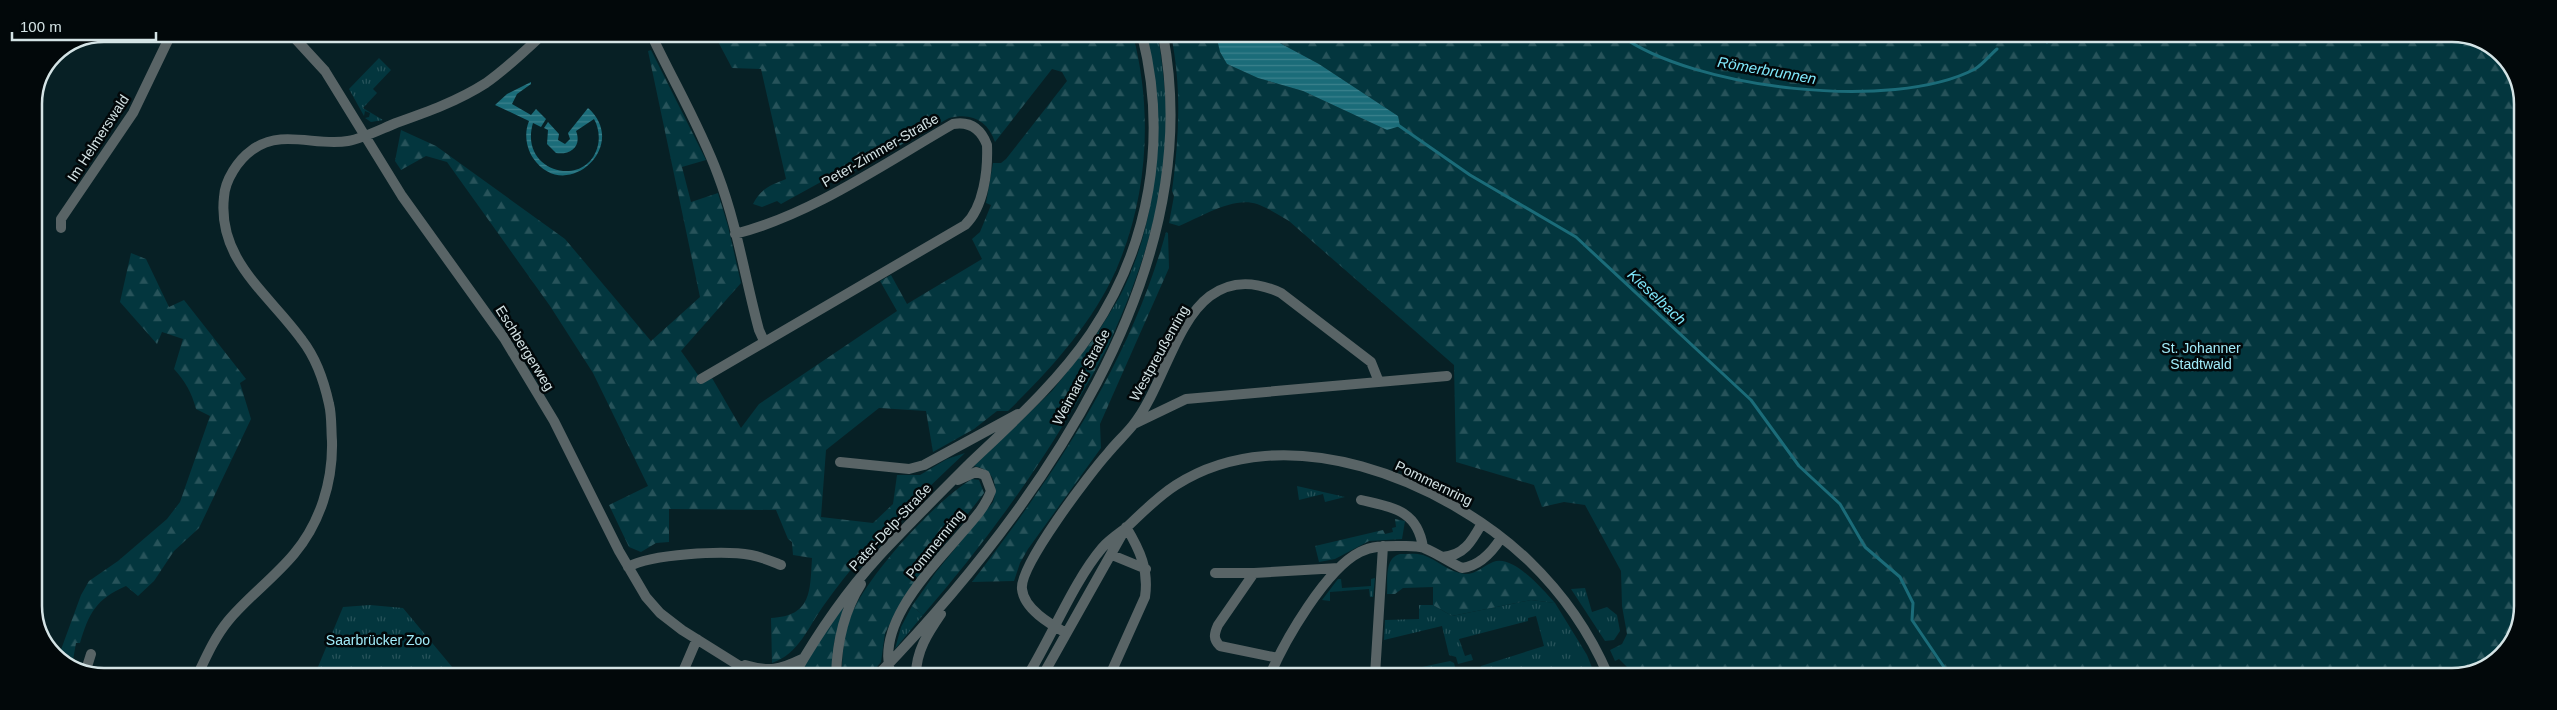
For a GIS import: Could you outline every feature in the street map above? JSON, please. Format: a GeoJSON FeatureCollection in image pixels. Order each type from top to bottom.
{"type":"FeatureCollection","features":[{"type":"Feature","properties":{"kind":"street","name":"Im Helmerswald"},"geometry":{"type":"LineString","coordinates":[[61,228],[61,219],[133,113],[167,42]]}},
{"type":"Feature","properties":{"kind":"street","name":"Eschbergerweg"},"geometry":{"type":"LineString","coordinates":[[298,42],[325,72],[402,196],[494,324],[520,364],[554,421],[628,567],[646,597],[660,613],[697,639],[745,668]]}},
{"type":"Feature","properties":{"kind":"street"},"geometry":{"type":"LineString","coordinates":[[201,668],[212,643],[227,622],[294,554],[306,538],[321,510],[328,485],[332,456],[330,407],[323,381],[303,341],[256,287],[239,264],[227,241],[223,205],[224,189],[240,163],[252,150],[267,143],[301,138],[335,144],[352,141],[447,104],[471,91],[506,67],[534,42]]}},
{"type":"Feature","properties":{"kind":"street"},"geometry":{"type":"LineString","coordinates":[[655,42],[706,144],[725,195],[759,330],[764,341]]}},
{"type":"Feature","properties":{"kind":"street","name":"Pater-Delp-Straße"},"geometry":{"type":"LineString","coordinates":[[798,668],[849,592],[878,558],[945,489],[1024,412],[1091,334],[1116,293],[1136,243],[1150,187],[1153,142],[1150,74],[1143,42]]}},
{"type":"Feature","properties":{"kind":"street","name":"Weimarer Straße"},"geometry":{"type":"LineString","coordinates":[[892,668],[960,583],[1036,482],[1068,432],[1112,349],[1141,283],[1161,213],[1171,142],[1169,74],[1164,42]]}},
{"type":"Feature","properties":{"kind":"street","name":"Peter-Zimmer-Straße"},"geometry":{"type":"LineString","coordinates":[[701,380],[764,341],[964,225],[975,212],[979,200],[984,181],[987,144],[974,126],[967,123],[953,124],[823,198],[754,229],[735,234]]}},
{"type":"Feature","properties":{"kind":"street","name":"Westpreußenring"},"geometry":{"type":"LineString","coordinates":[[1066,633],[1038,614],[1024,597],[1022,588],[1024,574],[1036,553],[1092,472],[1133,425],[1156,388],[1192,315],[1208,297],[1231,285],[1257,284],[1281,293],[1371,362],[1379,382]]}},
{"type":"Feature","properties":{"kind":"street","name":"Westpreußenring"},"geometry":{"type":"LineString","coordinates":[[1133,425],[1170,404],[1186,399],[1447,376]]}},
{"type":"Feature","properties":{"kind":"street","name":"Pater-Delp-Straße"},"geometry":{"type":"LineString","coordinates":[[840,462],[909,469],[924,465],[1004,420],[1024,412]]}},
{"type":"Feature","properties":{"kind":"street","name":"Pommernring"},"geometry":{"type":"LineString","coordinates":[[1032,668],[1096,555],[1103,546],[1154,500],[1193,475],[1238,460],[1278,456],[1326,459],[1377,471],[1428,492],[1482,523],[1533,565],[1560,595],[1588,638],[1604,668]]}},
{"type":"Feature","properties":{"kind":"street","name":"Pommernring"},"geometry":{"type":"LineString","coordinates":[[890,668],[891,635],[909,599],[932,567],[980,512],[991,491],[985,475],[976,472],[945,489]]}},
{"type":"Feature","properties":{"kind":"street"},"geometry":{"type":"LineString","coordinates":[[1361,500],[1409,516],[1417,525],[1423,547]]}},
{"type":"Feature","properties":{"kind":"street"},"geometry":{"type":"LineString","coordinates":[[1442,557],[1453,557],[1462,552],[1473,540],[1482,523]]}},
{"type":"Feature","properties":{"kind":"street"},"geometry":{"type":"LineString","coordinates":[[1113,668],[1145,597],[1146,569],[1138,548],[1126,527]]}},
{"type":"Feature","properties":{"kind":"street","name":"Pommernring"},"geometry":{"type":"LineString","coordinates":[[1047,668],[1112,555],[1126,527]]}},
{"type":"Feature","properties":{"kind":"street"},"geometry":{"type":"LineString","coordinates":[[1273,668],[1312,602],[1339,568],[1361,551],[1383,546],[1423,547],[1462,568],[1469,567],[1491,553],[1501,538]]}},
{"type":"Feature","properties":{"kind":"street"},"geometry":{"type":"LineString","coordinates":[[1375,668],[1383,546]]}},
{"type":"Feature","properties":{"kind":"street"},"geometry":{"type":"LineString","coordinates":[[628,567],[638,561],[654,558],[722,554],[749,554],[781,565]]}},
{"type":"Feature","properties":{"kind":"street"},"geometry":{"type":"LineString","coordinates":[[1112,555],[1146,569]]}},
{"type":"Feature","properties":{"kind":"street"},"geometry":{"type":"LineString","coordinates":[[837,668],[841,632],[848,608],[878,558]]}},
{"type":"Feature","properties":{"kind":"street"},"geometry":{"type":"LineString","coordinates":[[1215,573],[1254,573],[1339,568]]}},
{"type":"Feature","properties":{"kind":"street"},"geometry":{"type":"LineString","coordinates":[[1254,573],[1218,625],[1214,634],[1216,642],[1220,646],[1278,658]]}},
{"type":"Feature","properties":{"kind":"street"},"geometry":{"type":"LineString","coordinates":[[916,668],[917,658],[924,638],[960,583]]}},
{"type":"Feature","properties":{"kind":"street"},"geometry":{"type":"LineString","coordinates":[[685,668],[697,639]]}},
{"type":"Feature","properties":{"kind":"street"},"geometry":{"type":"LineString","coordinates":[[86,664],[87,656]]}},
{"type":"Feature","properties":{"kind":"street","name":"Eschbergerweg"},"geometry":{"type":"LineString","coordinates":[[782,668],[803,659]]}},
{"type":"Feature","properties":{"kind":"street","name":"Eschbergerweg"},"geometry":{"type":"LineString","coordinates":[[739,664],[756,668]]}},
{"type":"Feature","properties":{"kind":"green space"},"geometry":{"type":"Polygon","coordinates":[[[718,42],[1134,42],[1143,94],[1144,154],[1141,184],[1135,213],[1127,242],[1116,270],[1095,309],[1054,363],[1008,411],[997,411],[974,429],[933,452],[926,411],[879,408],[826,450],[821,517],[873,523],[893,504],[897,475],[920,475],[947,459],[965,453],[873,544],[839,584],[796,646],[781,659],[772,663],[771,618],[794,612],[806,600],[811,581],[812,558],[793,555],[792,542],[788,539],[776,510],[669,509],[669,542],[656,543],[641,552],[629,547],[609,505],[648,486],[593,373],[550,306],[447,162],[426,156],[401,170],[395,161],[401,130],[436,146],[565,239],[651,341],[700,297],[648,51],[651,50],[706,160],[682,167],[691,202],[718,193],[728,226],[741,283],[681,351],[703,382],[712,378],[741,428],[759,404],[897,311],[880,281],[891,275],[907,304],[982,259],[972,239],[980,232],[991,205],[986,203],[993,163],[1001,163],[1006,159],[1067,81],[1062,72],[1052,69],[995,142],[988,129],[978,120],[965,116],[949,118],[838,180],[830,177],[781,204],[777,201],[762,207],[753,204],[759,195],[771,186],[786,179],[761,69],[732,68],[718,42]]]}},
{"type":"Feature","properties":{"kind":"green space"},"geometry":{"type":"Polygon","coordinates":[[[1148,42],[1159,42],[1165,88],[1166,141],[1164,168],[1154,221],[1138,272],[1108,346],[1095,337],[1121,294],[1135,263],[1151,199],[1155,167],[1156,134],[1152,68],[1148,42]]]}},
{"type":"Feature","properties":{"kind":"green space","name":"St. Johanner Stadtwald"},"geometry":{"type":"Polygon","coordinates":[[[1172,42],[1218,42],[1220,52],[1227,64],[1258,78],[1303,91],[1387,130],[1398,116],[1319,64],[1278,42],[2452,42],[2480,49],[2502,67],[2510,81],[2514,101],[2514,613],[2510,629],[2504,640],[2490,655],[2472,664],[2452,668],[1628,668],[1619,659],[1615,661],[1610,650],[1622,644],[1627,634],[1622,606],[1621,571],[1585,505],[1564,502],[1542,507],[1534,485],[1456,462],[1454,365],[1289,221],[1257,204],[1248,202],[1228,205],[1179,226],[1169,223],[1174,196],[1172,191],[1178,113],[1177,74],[1172,42]]]}},
{"type":"Feature","properties":{"kind":"green space"},"geometry":{"type":"Polygon","coordinates":[[[379,58],[391,70],[373,89],[377,93],[363,108],[383,120],[371,122],[365,118],[369,117],[370,113],[365,111],[364,116],[349,89],[379,58]]]}},
{"type":"Feature","properties":{"kind":"green space"},"geometry":{"type":"Polygon","coordinates":[[[1166,232],[1168,233],[1169,268],[1100,424],[1101,448],[1028,549],[1020,563],[1014,581],[972,582],[1032,501],[1086,416],[1132,327],[1151,280],[1166,232]]]}},
{"type":"Feature","properties":{"kind":"green space"},"geometry":{"type":"Polygon","coordinates":[[[131,253],[146,259],[169,307],[184,300],[246,379],[240,383],[251,419],[199,528],[174,551],[154,581],[138,596],[126,586],[107,596],[95,608],[80,643],[76,643],[73,659],[61,649],[81,595],[89,581],[118,561],[167,519],[180,502],[210,416],[196,409],[188,388],[174,369],[183,339],[162,332],[157,344],[120,302],[131,253]]]}},
{"type":"Feature","properties":{"kind":"green space"},"geometry":{"type":"Polygon","coordinates":[[[1095,337],[1108,346],[1068,418],[1000,519],[950,584],[923,615],[912,606],[936,572],[993,502],[995,484],[993,479],[986,470],[974,466],[1052,391],[1095,337]]]}},
{"type":"Feature","properties":{"kind":"green space"},"geometry":{"type":"Polygon","coordinates":[[[972,479],[979,480],[984,493],[905,595],[885,633],[881,662],[876,668],[842,668],[847,626],[862,595],[905,539],[940,503],[972,479]]]}},
{"type":"Feature","properties":{"kind":"green space"},"geometry":{"type":"Polygon","coordinates":[[[1297,486],[1345,497],[1325,502],[1323,494],[1299,500],[1297,486]]]}},
{"type":"Feature","properties":{"kind":"green space"},"geometry":{"type":"Polygon","coordinates":[[[1395,519],[1405,521],[1402,539],[1369,541],[1335,559],[1319,562],[1315,546],[1383,530],[1385,534],[1393,532],[1392,528],[1396,527],[1395,519]]]}},
{"type":"Feature","properties":{"kind":"green space"},"geometry":{"type":"Polygon","coordinates":[[[1400,554],[1423,555],[1453,571],[1465,574],[1476,571],[1493,562],[1509,563],[1527,574],[1555,603],[1531,600],[1452,616],[1433,605],[1433,587],[1403,588],[1395,594],[1387,594],[1389,565],[1395,556],[1400,554]]]}},
{"type":"Feature","properties":{"kind":"green space"},"geometry":{"type":"Polygon","coordinates":[[[1375,578],[1373,597],[1370,597],[1369,589],[1330,592],[1330,601],[1322,600],[1338,579],[1341,579],[1342,588],[1371,586],[1371,579],[1375,578]]]}},
{"type":"Feature","properties":{"kind":"green space"},"geometry":{"type":"Polygon","coordinates":[[[1585,588],[1592,612],[1607,607],[1617,615],[1620,631],[1614,640],[1605,641],[1571,589],[1585,588]]]}},
{"type":"Feature","properties":{"kind":"green space"},"geometry":{"type":"Polygon","coordinates":[[[1531,600],[1555,603],[1587,655],[1592,668],[1480,668],[1481,666],[1544,646],[1536,616],[1528,618],[1528,621],[1459,639],[1465,656],[1471,654],[1473,660],[1458,664],[1456,657],[1449,655],[1442,626],[1384,640],[1385,620],[1419,619],[1419,605],[1433,605],[1452,616],[1531,600]]]}},
{"type":"Feature","properties":{"kind":"green space","name":"Saarbrücker Zoo"},"geometry":{"type":"Polygon","coordinates":[[[370,605],[403,608],[453,668],[318,668],[343,607],[370,605]]]}},
{"type":"Feature","properties":{"kind":"green space"},"geometry":{"type":"Polygon","coordinates":[[[844,606],[834,643],[832,668],[803,668],[812,651],[844,606]]]}},
{"type":"Feature","properties":{"kind":"green space"},"geometry":{"type":"Polygon","coordinates":[[[912,606],[923,615],[895,649],[901,627],[912,606]]]}},
{"type":"Feature","properties":{"kind":"green space"},"geometry":{"type":"Polygon","coordinates":[[[1450,661],[1454,663],[1455,668],[1417,668],[1450,661]]]}},
{"type":"Feature","properties":{"kind":"shaded area"},"geometry":{"type":"Polygon","coordinates":[[[1218,42],[1278,42],[1319,64],[1398,116],[1400,126],[1387,130],[1303,91],[1258,78],[1227,64],[1220,52],[1218,42]]]}},
{"type":"Feature","properties":{"kind":"shaded area"},"geometry":{"type":"Polygon","coordinates":[[[531,82],[531,84],[517,94],[512,104],[531,115],[536,109],[546,119],[541,127],[533,123],[531,140],[535,154],[544,164],[556,170],[569,171],[582,168],[592,159],[599,142],[597,125],[594,119],[576,131],[578,141],[571,151],[556,153],[547,144],[548,130],[544,128],[548,122],[559,134],[558,140],[565,144],[570,139],[568,133],[588,108],[599,123],[602,138],[598,153],[589,165],[576,173],[561,175],[546,171],[533,158],[529,149],[526,135],[529,121],[495,105],[507,94],[531,82]]]}},
{"type":"Feature","properties":{"kind":"waterway","name":"Römerbrunnen"},"geometry":{"type":"LineString","coordinates":[[1632,42],[1653,54],[1695,69],[1743,81],[1794,88],[1846,91],[1895,89],[1939,82],[1975,69],[1997,49]]}},
{"type":"Feature","properties":{"kind":"waterway","name":"Kieselbach"},"geometry":{"type":"LineString","coordinates":[[1398,125],[1470,175],[1576,237],[1751,400],[1799,466],[1840,504],[1865,547],[1900,577],[1913,603],[1912,620],[1945,668]]}}]}
